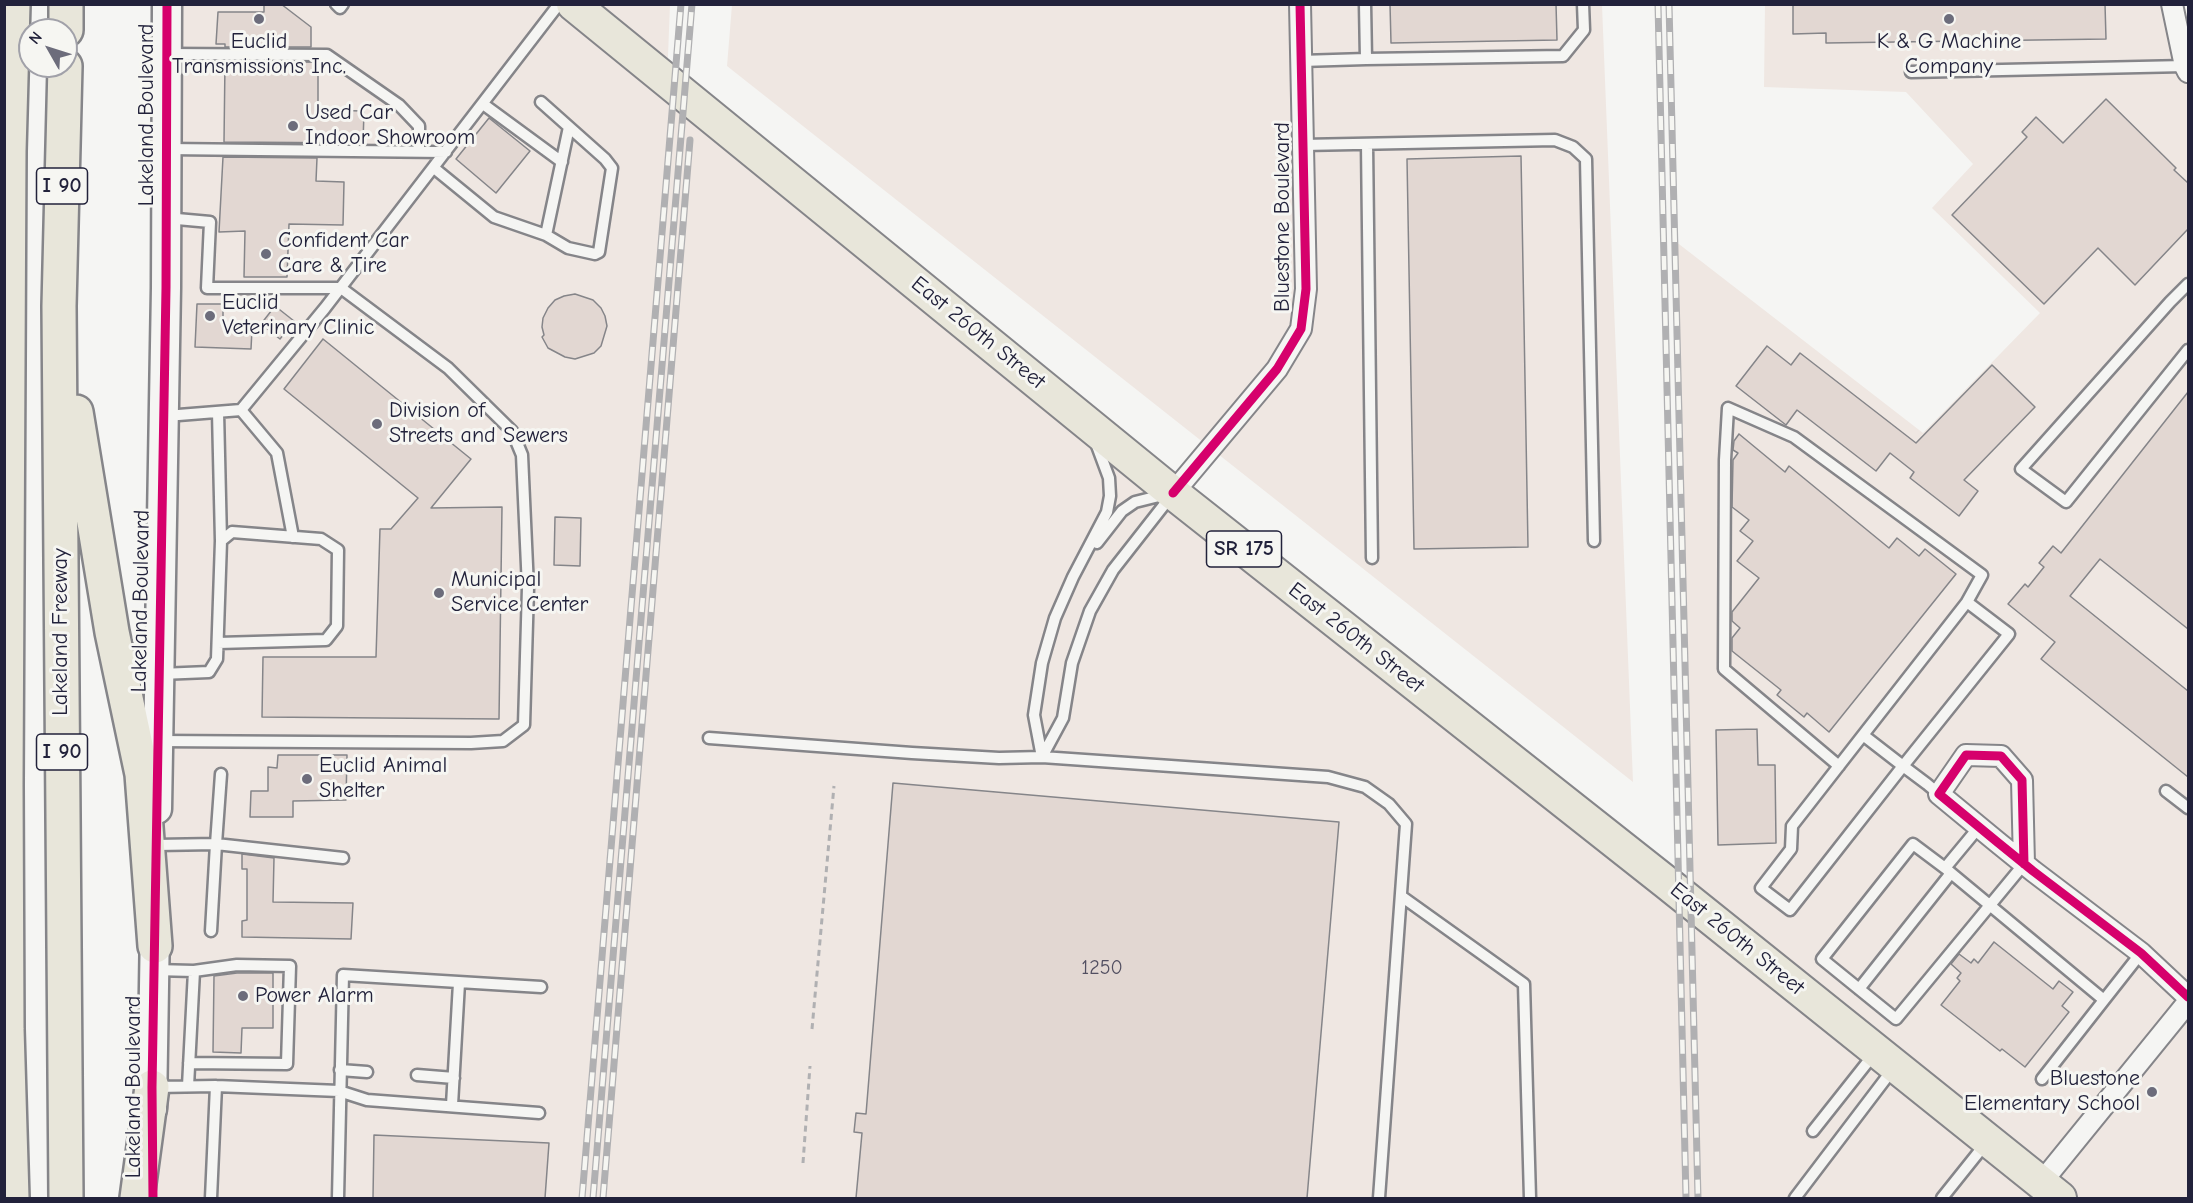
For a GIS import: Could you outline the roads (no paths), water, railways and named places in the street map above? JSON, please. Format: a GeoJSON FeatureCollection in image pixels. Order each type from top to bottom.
{"type":"FeatureCollection","features":[{"type":"Feature","properties":{"kind":"highway","name":"I 90"},"geometry":{"type":"LineString","coordinates":[[12,1198],[7,971],[7,163],[14,4]]}},
{"type":"Feature","properties":{"kind":"highway","name":"Lakeland Freeway"},"geometry":{"type":"LineString","coordinates":[[65,78],[59,306],[66,1198]]}},
{"type":"Feature","properties":{"kind":"highway"},"geometry":{"type":"LineString","coordinates":[[59,306],[110,621],[142,774],[155,958]]}},
{"type":"Feature","properties":{"kind":"highway"},"geometry":{"type":"LineString","coordinates":[[137,1198],[152,1087]]}},
{"type":"Feature","properties":{"kind":"main road","name":"East 260th Street"},"geometry":{"type":"LineString","coordinates":[[573,4],[1173,493],[1667,883],[2050,1193]]}},
{"type":"Feature","properties":{"kind":"street","name":"Lakeland Boulevard"},"geometry":{"type":"LineString","coordinates":[[153,1198],[152,1087],[164,416],[167,4]]}},
{"type":"Feature","properties":{"kind":"street","name":"Bluestone Boulevard"},"geometry":{"type":"LineString","coordinates":[[1173,493],[1278,369],[1301,329],[1306,289],[1300,4]]}},
{"type":"Feature","properties":{"kind":"street"},"geometry":{"type":"LineString","coordinates":[[2172,4],[2187,69]]}},
{"type":"Feature","properties":{"kind":"street"},"geometry":{"type":"LineString","coordinates":[[2024,864],[2022,780],[2001,756],[1966,755],[1939,794],[2024,864],[2141,953],[2188,999],[2050,1193]]}},
{"type":"Feature","properties":{"kind":"lane"},"geometry":{"type":"LineString","coordinates":[[336,4],[340,8],[343,4]]}},
{"type":"Feature","properties":{"kind":"lane"},"geometry":{"type":"LineString","coordinates":[[164,416],[241,410],[341,288],[559,4]]}},
{"type":"Feature","properties":{"kind":"lane"},"geometry":{"type":"LineString","coordinates":[[1365,4],[1366,59]]}},
{"type":"Feature","properties":{"kind":"lane"},"geometry":{"type":"LineString","coordinates":[[1301,61],[1563,56],[1584,30],[1583,4]]}},
{"type":"Feature","properties":{"kind":"lane"},"geometry":{"type":"LineString","coordinates":[[167,54],[327,55],[399,105],[419,126],[419,151]]}},
{"type":"Feature","properties":{"kind":"lane"},"geometry":{"type":"LineString","coordinates":[[1911,72],[2187,69]]}},
{"type":"Feature","properties":{"kind":"lane"},"geometry":{"type":"LineString","coordinates":[[434,168],[494,217],[546,235],[568,248],[595,254],[599,252],[612,168],[605,159],[541,102]]}},
{"type":"Feature","properties":{"kind":"lane"},"geometry":{"type":"LineString","coordinates":[[483,104],[562,162]]}},
{"type":"Feature","properties":{"kind":"lane"},"geometry":{"type":"LineString","coordinates":[[546,235],[569,127]]}},
{"type":"Feature","properties":{"kind":"lane"},"geometry":{"type":"LineString","coordinates":[[1303,145],[1555,140],[1573,147],[1586,159],[1594,541]]}},
{"type":"Feature","properties":{"kind":"lane"},"geometry":{"type":"LineString","coordinates":[[1366,144],[1372,558]]}},
{"type":"Feature","properties":{"kind":"lane"},"geometry":{"type":"LineString","coordinates":[[166,149],[446,152]]}},
{"type":"Feature","properties":{"kind":"lane"},"geometry":{"type":"LineString","coordinates":[[159,741],[503,741],[524,725],[528,588],[522,455],[512,430],[448,368],[341,288],[207,288],[210,222],[166,218]]}},
{"type":"Feature","properties":{"kind":"lane"},"geometry":{"type":"LineString","coordinates":[[2187,289],[2021,469],[2066,502],[2188,350]]}},
{"type":"Feature","properties":{"kind":"lane"},"geometry":{"type":"LineString","coordinates":[[1839,766],[1724,669],[1725,460],[1728,408],[1794,437],[1982,575],[1967,602],[1839,766],[1792,826],[1791,849],[1761,888],[1790,910],[2009,634],[1967,602]]}},
{"type":"Feature","properties":{"kind":"lane"},"geometry":{"type":"LineString","coordinates":[[241,410],[277,453],[293,537]]}},
{"type":"Feature","properties":{"kind":"lane"},"geometry":{"type":"LineString","coordinates":[[160,674],[209,672],[217,659],[221,541],[218,412]]}},
{"type":"Feature","properties":{"kind":"lane"},"geometry":{"type":"LineString","coordinates":[[1042,757],[1034,715],[1042,663],[1054,618],[1107,512],[1110,494],[1109,477],[1100,451],[1084,420]]}},
{"type":"Feature","properties":{"kind":"lane"},"geometry":{"type":"LineString","coordinates":[[1082,562],[1122,511],[1136,502],[1173,493]]}},
{"type":"Feature","properties":{"kind":"lane"},"geometry":{"type":"LineString","coordinates":[[1042,757],[1063,718],[1072,663],[1090,611],[1113,570],[1173,493]]}},
{"type":"Feature","properties":{"kind":"lane"},"geometry":{"type":"LineString","coordinates":[[218,643],[326,640],[337,626],[338,550],[321,539],[231,532],[221,541]]}},
{"type":"Feature","properties":{"kind":"lane"},"geometry":{"type":"LineString","coordinates":[[1863,735],[1939,794]]}},
{"type":"Feature","properties":{"kind":"lane"},"geometry":{"type":"LineString","coordinates":[[710,738],[912,753],[999,758],[1042,757],[1328,777],[1365,787],[1389,804],[1406,824],[1379,1198]]}},
{"type":"Feature","properties":{"kind":"lane"},"geometry":{"type":"LineString","coordinates":[[211,931],[221,774]]}},
{"type":"Feature","properties":{"kind":"lane"},"geometry":{"type":"LineString","coordinates":[[2166,790],[2188,808]]}},
{"type":"Feature","properties":{"kind":"lane"},"geometry":{"type":"LineString","coordinates":[[1859,989],[1979,827]]}},
{"type":"Feature","properties":{"kind":"lane"},"geometry":{"type":"LineString","coordinates":[[157,845],[216,844],[343,858]]}},
{"type":"Feature","properties":{"kind":"lane"},"geometry":{"type":"LineString","coordinates":[[2024,864],[1990,906],[1896,1019],[1822,959],[1913,844],[1948,871],[1990,906],[2104,1000]]}},
{"type":"Feature","properties":{"kind":"lane"},"geometry":{"type":"LineString","coordinates":[[1401,896],[1524,984],[1530,1198]]}},
{"type":"Feature","properties":{"kind":"lane"},"geometry":{"type":"LineString","coordinates":[[2042,1078],[2141,953]]}},
{"type":"Feature","properties":{"kind":"lane"},"geometry":{"type":"LineString","coordinates":[[155,958],[194,970],[237,965],[290,966],[287,1064],[189,1063]]}},
{"type":"Feature","properties":{"kind":"lane"},"geometry":{"type":"LineString","coordinates":[[188,1086],[194,970]]}},
{"type":"Feature","properties":{"kind":"lane"},"geometry":{"type":"LineString","coordinates":[[338,1198],[342,975],[541,987]]}},
{"type":"Feature","properties":{"kind":"lane"},"geometry":{"type":"LineString","coordinates":[[452,1105],[459,982]]}},
{"type":"Feature","properties":{"kind":"lane"},"geometry":{"type":"LineString","coordinates":[[1813,1131],[1886,1059]]}},
{"type":"Feature","properties":{"kind":"lane"},"geometry":{"type":"LineString","coordinates":[[1795,1198],[1886,1059]]}},
{"type":"Feature","properties":{"kind":"lane"},"geometry":{"type":"LineString","coordinates":[[340,1070],[367,1072]]}},
{"type":"Feature","properties":{"kind":"lane"},"geometry":{"type":"LineString","coordinates":[[417,1075],[454,1078]]}},
{"type":"Feature","properties":{"kind":"lane"},"geometry":{"type":"LineString","coordinates":[[152,1087],[216,1086],[339,1091],[367,1100],[539,1113]]}},
{"type":"Feature","properties":{"kind":"lane"},"geometry":{"type":"LineString","coordinates":[[211,1198],[216,1086]]}},
{"type":"Feature","properties":{"kind":"lane"},"geometry":{"type":"LineString","coordinates":[[1942,1198],[1988,1141]]}},
{"type":"Feature","properties":{"kind":"railway"},"geometry":{"type":"LineString","coordinates":[[582,1198],[681,4]]}},
{"type":"Feature","properties":{"kind":"railway"},"geometry":{"type":"LineString","coordinates":[[593,1198],[692,4]]}},
{"type":"Feature","properties":{"kind":"railway"},"geometry":{"type":"LineString","coordinates":[[1658,4],[1686,1198]]}},
{"type":"Feature","properties":{"kind":"railway"},"geometry":{"type":"LineString","coordinates":[[1669,4],[1698,1198]]}},
{"type":"Feature","properties":{"kind":"railway"},"geometry":{"type":"LineString","coordinates":[[603,1198],[690,140]]}},
{"type":"Feature","properties":{"kind":"place","name":"Euclid Transmissions Inc."},"geometry":{"type":"Point","coordinates":[259,19]}},
{"type":"Feature","properties":{"kind":"place","name":"K & G Machine Company"},"geometry":{"type":"Point","coordinates":[1949,19]}},
{"type":"Feature","properties":{"kind":"place","name":"Used Car Indoor Showroom"},"geometry":{"type":"Point","coordinates":[293,126]}},
{"type":"Feature","properties":{"kind":"place","name":"Confident Car Care & Tire"},"geometry":{"type":"Point","coordinates":[266,254]}},
{"type":"Feature","properties":{"kind":"place","name":"Euclid Veterinary Clinic"},"geometry":{"type":"Point","coordinates":[210,316]}},
{"type":"Feature","properties":{"kind":"place","name":"Division of Streets and Sewers"},"geometry":{"type":"Point","coordinates":[377,424]}},
{"type":"Feature","properties":{"kind":"place","name":"Municipal Service Center"},"geometry":{"type":"Point","coordinates":[439,593]}},
{"type":"Feature","properties":{"kind":"place","name":"Euclid Animal Shelter"},"geometry":{"type":"Point","coordinates":[307,779]}},
{"type":"Feature","properties":{"kind":"place","name":"Power Alarm"},"geometry":{"type":"Point","coordinates":[243,996]}},
{"type":"Feature","properties":{"kind":"place","name":"Bluestone Elementary School"},"geometry":{"type":"Point","coordinates":[2152,1092]}}]}
